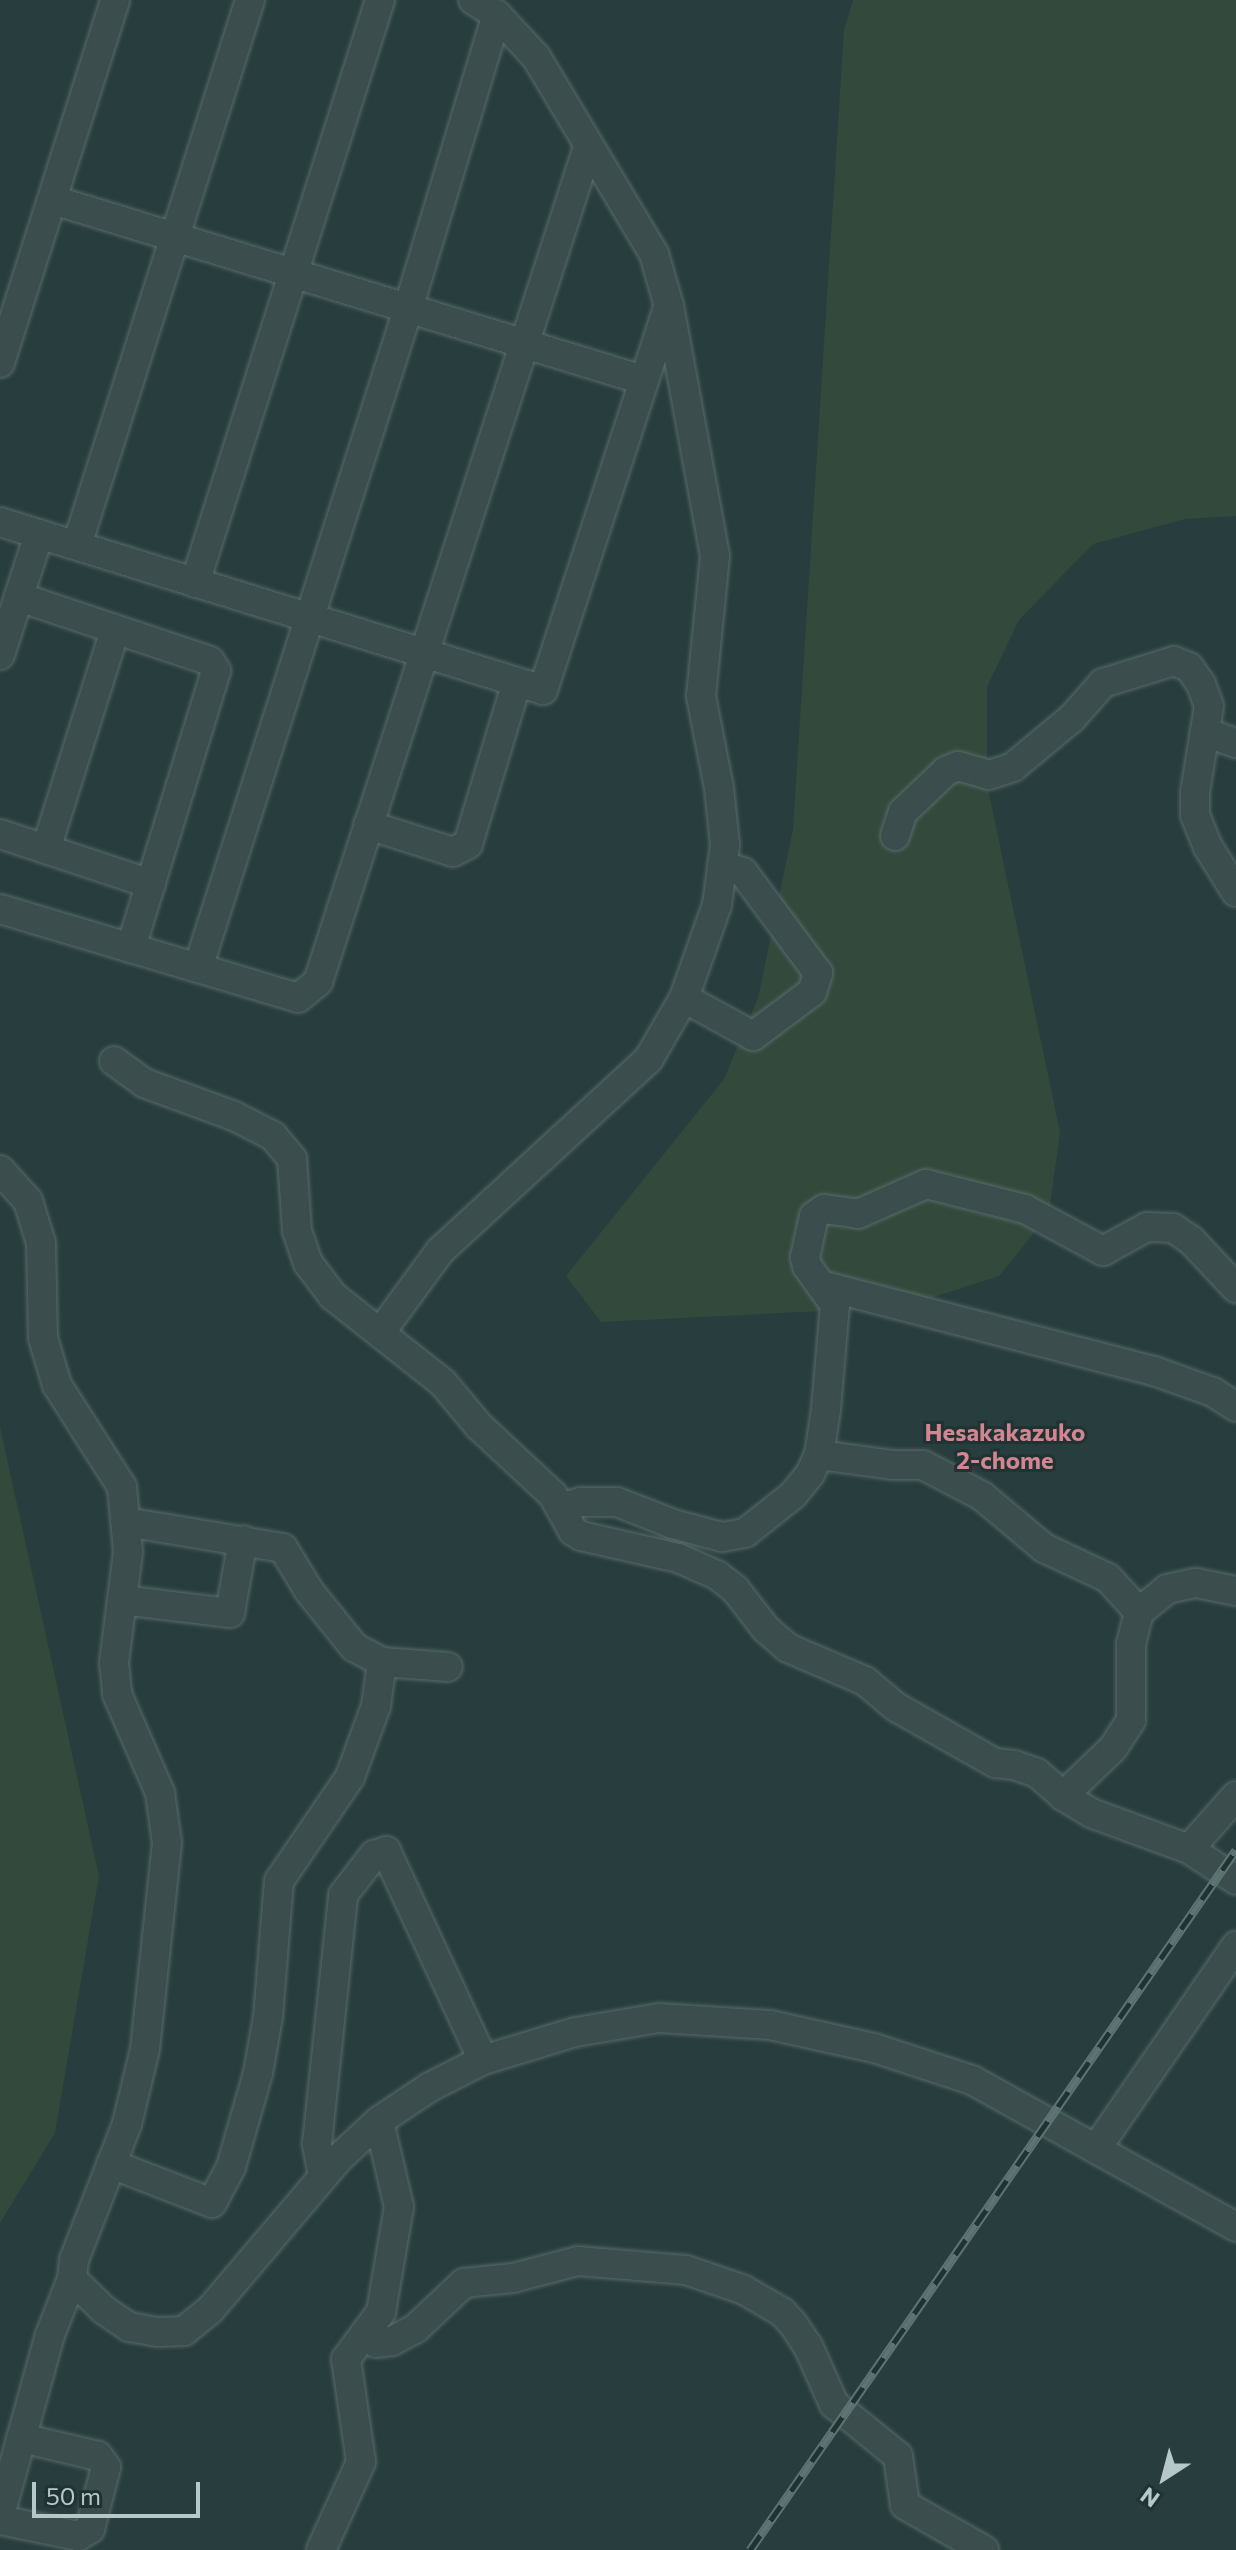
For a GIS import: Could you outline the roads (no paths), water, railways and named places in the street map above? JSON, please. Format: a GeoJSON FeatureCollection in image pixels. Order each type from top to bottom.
{"type":"FeatureCollection","features":[{"type":"Feature","properties":{"kind":"street"},"geometry":{"type":"LineString","coordinates":[[0,363],[115,0]]}},
{"type":"Feature","properties":{"kind":"street"},"geometry":{"type":"LineString","coordinates":[[77,545],[250,0]]}},
{"type":"Feature","properties":{"kind":"street"},"geometry":{"type":"LineString","coordinates":[[195,583],[380,0]]}},
{"type":"Feature","properties":{"kind":"street"},"geometry":{"type":"LineString","coordinates":[[380,1333],[440,1251],[648,1060],[684,998],[717,905],[725,845],[719,788],[701,696],[715,556],[669,306],[654,254],[536,57],[497,15],[473,0]]}},
{"type":"Feature","properties":{"kind":"street"},"geometry":{"type":"LineString","coordinates":[[198,968],[408,309],[497,15]]}},
{"type":"Feature","properties":{"kind":"street"},"geometry":{"type":"LineString","coordinates":[[0,909],[298,998],[318,982],[588,147]]}},
{"type":"Feature","properties":{"kind":"street"},"geometry":{"type":"LineString","coordinates":[[53,200],[176,235],[525,346],[643,380]]}},
{"type":"Feature","properties":{"kind":"street"},"geometry":{"type":"LineString","coordinates":[[0,522],[543,690],[669,306]]}},
{"type":"Feature","properties":{"kind":"street"},"geometry":{"type":"LineString","coordinates":[[0,655],[39,534]]}},
{"type":"Feature","properties":{"kind":"street"},"geometry":{"type":"LineString","coordinates":[[19,597],[210,661],[216,671],[131,948]]}},
{"type":"Feature","properties":{"kind":"street"},"geometry":{"type":"LineString","coordinates":[[46,849],[115,630]]}},
{"type":"Feature","properties":{"kind":"street"},"geometry":{"type":"LineString","coordinates":[[895,836],[903,812],[946,771],[958,766],[989,775],[1013,767],[1072,718],[1103,683],[1174,661],[1189,667],[1201,684],[1209,706],[1195,792],[1195,815],[1208,847],[1236,892]]}},
{"type":"Feature","properties":{"kind":"street"},"geometry":{"type":"LineString","coordinates":[[368,825],[453,852],[468,844],[517,682]]}},
{"type":"Feature","properties":{"kind":"street"},"geometry":{"type":"LineString","coordinates":[[1205,732],[1236,743]]}},
{"type":"Feature","properties":{"kind":"street"},"geometry":{"type":"LineString","coordinates":[[0,834],[151,884]]}},
{"type":"Feature","properties":{"kind":"street"},"geometry":{"type":"LineString","coordinates":[[684,998],[753,1036],[812,992],[818,973],[743,872],[722,865]]}},
{"type":"Feature","properties":{"kind":"street"},"geometry":{"type":"LineString","coordinates":[[114,1061],[144,1083],[234,1116],[273,1136],[292,1159],[297,1231],[308,1263],[333,1296],[443,1383],[479,1426],[529,1470],[561,1508],[573,1531],[581,1536],[678,1558],[717,1575],[735,1589],[766,1629],[788,1648],[865,1681],[896,1707],[995,1763],[1014,1765],[1037,1773],[1063,1796],[1091,1813],[1189,1849],[1236,1880]]}},
{"type":"Feature","properties":{"kind":"street"},"geometry":{"type":"LineString","coordinates":[[0,1170],[28,1201],[41,1243],[43,1338],[57,1385],[122,1487],[128,1552],[114,1663],[117,1694],[160,1793],[167,1843],[145,2049],[127,2124],[74,2260],[72,2279],[50,2335],[21,2438],[0,2517],[78,2536],[90,2529],[106,2467],[98,2456],[21,2438]]}},
{"type":"Feature","properties":{"kind":"street"},"geometry":{"type":"LineString","coordinates":[[561,1508],[581,1502],[617,1502],[673,1524],[722,1537],[745,1533],[793,1495],[810,1474],[819,1455],[835,1305],[807,1266],[805,1257],[814,1216],[824,1209],[858,1214],[926,1184],[1025,1209],[1103,1251],[1147,1227],[1173,1228],[1191,1240],[1236,1288]]}},
{"type":"Feature","properties":{"kind":"street"},"geometry":{"type":"LineString","coordinates":[[821,1285],[1154,1371],[1213,1392],[1236,1407]]}},
{"type":"Feature","properties":{"kind":"street"},"geometry":{"type":"LineString","coordinates":[[819,1455],[894,1465],[923,1465],[982,1496],[1044,1548],[1108,1578],[1139,1612]]}},
{"type":"Feature","properties":{"kind":"street"},"geometry":{"type":"LineString","coordinates":[[126,1522],[283,1548],[309,1591],[354,1647],[382,1662],[448,1667]]}},
{"type":"Feature","properties":{"kind":"street"},"geometry":{"type":"LineString","coordinates":[[122,1600],[230,1613],[243,1540]]}},
{"type":"Feature","properties":{"kind":"street"},"geometry":{"type":"LineString","coordinates":[[1063,1796],[1113,1748],[1131,1720],[1131,1644],[1139,1612],[1167,1589],[1196,1583],[1236,1591]]}},
{"type":"Feature","properties":{"kind":"street"},"geometry":{"type":"LineString","coordinates":[[111,2164],[212,2203],[219,2191],[231,2167],[258,2073],[268,2017],[279,1881],[350,1777],[376,1706],[382,1662]]}},
{"type":"Feature","properties":{"kind":"street"},"geometry":{"type":"LineString","coordinates":[[1189,1849],[1236,1796]]}},
{"type":"Feature","properties":{"kind":"street"},"geometry":{"type":"LineString","coordinates":[[323,2176],[317,2144],[343,1895],[374,1855],[386,1851],[483,2060]]}},
{"type":"Feature","properties":{"kind":"street"},"geometry":{"type":"LineString","coordinates":[[1096,2149],[1236,1946]]}},
{"type":"Feature","properties":{"kind":"street"},"geometry":{"type":"LineString","coordinates":[[72,2279],[104,2310],[129,2327],[158,2332],[184,2331],[210,2310],[323,2176],[379,2121],[430,2087],[483,2060],[576,2032],[659,2018],[770,2025],[874,2048],[972,2080],[1236,2227]]}},
{"type":"Feature","properties":{"kind":"street"},"geometry":{"type":"LineString","coordinates":[[321,2550],[361,2462],[346,2359],[381,2312],[399,2207],[379,2121]]}},
{"type":"Feature","properties":{"kind":"street"},"geometry":{"type":"LineString","coordinates":[[364,2335],[376,2343],[392,2341],[416,2328],[464,2283],[513,2278],[578,2261],[686,2270],[744,2290],[782,2312],[808,2346],[834,2404],[898,2456],[905,2505],[984,2550]]}},
{"type":"Feature","properties":{"kind":"railway"},"geometry":{"type":"LineString","coordinates":[[750,2550],[1236,1850]]}},
{"type":"Feature","properties":{"kind":"district","name":"Hesakakazuko 2-chome"},"geometry":{"type":"Point","coordinates":[1005,1446]}}]}
